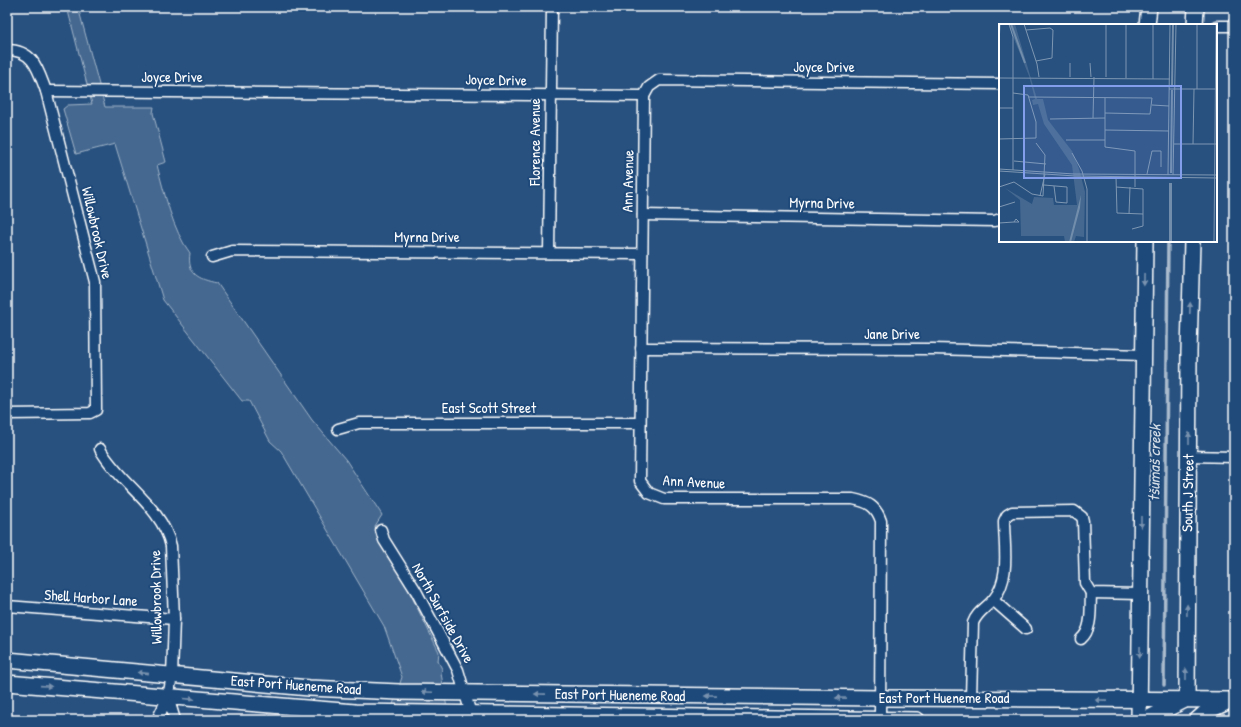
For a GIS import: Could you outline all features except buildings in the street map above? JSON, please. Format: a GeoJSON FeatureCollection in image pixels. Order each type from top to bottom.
{"type":"FeatureCollection","features":[{"type":"Feature","properties":{"kind":"main road"},"geometry":{"type":"LineString","coordinates":[[1148,24],[1149,7]]}},
{"type":"Feature","properties":{"kind":"main road"},"geometry":{"type":"LineString","coordinates":[[1196,7],[1196,24]]}},
{"type":"Feature","properties":{"kind":"main road"},"geometry":{"type":"LineString","coordinates":[[1140,720],[1145,242]]}},
{"type":"Feature","properties":{"kind":"main road","name":"South J Street"},"geometry":{"type":"LineString","coordinates":[[1187,699],[1189,352],[1192,242]]}},
{"type":"Feature","properties":{"kind":"main road","name":"East Port Hueneme Road"},"geometry":{"type":"LineString","coordinates":[[7,660],[309,688],[466,693],[880,698],[1233,700]]}},
{"type":"Feature","properties":{"kind":"main road","name":"East Port Hueneme Road"},"geometry":{"type":"LineString","coordinates":[[7,683],[355,712],[472,717],[917,720]]}},
{"type":"Feature","properties":{"kind":"main road"},"geometry":{"type":"LineString","coordinates":[[1145,720],[1187,699]]}},
{"type":"Feature","properties":{"kind":"main road"},"geometry":{"type":"LineString","coordinates":[[1197,720],[1206,712],[1233,700]]}},
{"type":"Feature","properties":{"kind":"street","name":"Florence Avenue"},"geometry":{"type":"LineString","coordinates":[[549,253],[552,7]]}},
{"type":"Feature","properties":{"kind":"street"},"geometry":{"type":"LineString","coordinates":[[1217,26],[1234,26]]}},
{"type":"Feature","properties":{"kind":"street"},"geometry":{"type":"LineString","coordinates":[[7,50],[20,52],[34,62],[46,91]]}},
{"type":"Feature","properties":{"kind":"street","name":"Joyce Drive"},"geometry":{"type":"LineString","coordinates":[[46,91],[644,96],[649,87],[659,80],[999,84]]}},
{"type":"Feature","properties":{"kind":"street","name":"Willowbrook Drive"},"geometry":{"type":"LineString","coordinates":[[7,414],[90,413],[96,410],[94,282],[46,91]]}},
{"type":"Feature","properties":{"kind":"street","name":"Ann Avenue"},"geometry":{"type":"LineString","coordinates":[[644,96],[640,481],[649,493],[664,499],[853,499],[866,502],[875,508],[881,521],[880,720]]}},
{"type":"Feature","properties":{"kind":"street","name":"Myrna Drive"},"geometry":{"type":"LineString","coordinates":[[643,215],[995,220],[999,218]]}},
{"type":"Feature","properties":{"kind":"street","name":"Myrna Drive"},"geometry":{"type":"LineString","coordinates":[[212,257],[232,251],[642,254]]}},
{"type":"Feature","properties":{"kind":"street","name":"Jane Drive"},"geometry":{"type":"LineString","coordinates":[[641,348],[933,349],[1144,355]]}},
{"type":"Feature","properties":{"kind":"street","name":"East Scott Street"},"geometry":{"type":"LineString","coordinates":[[338,429],[359,423],[640,423]]}},
{"type":"Feature","properties":{"kind":"street","name":"Willowbrook Drive"},"geometry":{"type":"LineString","coordinates":[[100,450],[107,461],[159,518],[169,535],[171,546],[174,618],[172,676],[168,697]]}},
{"type":"Feature","properties":{"kind":"street"},"geometry":{"type":"LineString","coordinates":[[1189,456],[1234,457]]}},
{"type":"Feature","properties":{"kind":"street"},"geometry":{"type":"LineString","coordinates":[[971,698],[973,624],[980,611],[993,600],[1001,588],[1005,574],[1004,521],[1007,515],[1017,511],[1074,511],[1078,513],[1083,521],[1085,583],[1091,593],[1089,628],[1081,639]]}},
{"type":"Feature","properties":{"kind":"street","name":"North Surfside Drive"},"geometry":{"type":"LineString","coordinates":[[381,530],[384,540],[416,591],[458,670],[472,717]]}},
{"type":"Feature","properties":{"kind":"street"},"geometry":{"type":"LineString","coordinates":[[1091,593],[1141,594]]}},
{"type":"Feature","properties":{"kind":"street"},"geometry":{"type":"LineString","coordinates":[[993,600],[1026,629]]}},
{"type":"Feature","properties":{"kind":"street","name":"Shell Harbor Lane"},"geometry":{"type":"LineString","coordinates":[[7,606],[174,618]]}},
{"type":"Feature","properties":{"kind":"street"},"geometry":{"type":"LineString","coordinates":[[157,720],[168,697]]}},
{"type":"Feature","properties":{"kind":"street"},"geometry":{"type":"LineString","coordinates":[[168,697],[175,720]]}},
{"type":"Feature","properties":{"kind":"shaded area"},"geometry":{"type":"Polygon","coordinates":[[[67,7],[78,7],[105,107],[154,107],[153,113],[166,162],[157,165],[174,223],[190,253],[190,266],[192,271],[204,280],[217,283],[312,420],[346,460],[382,515],[375,526],[379,541],[408,589],[439,652],[438,661],[442,669],[441,673],[449,720],[388,720],[402,677],[384,626],[281,451],[270,441],[249,401],[242,401],[163,300],[115,144],[76,154],[63,109],[68,105],[92,104],[67,7]]]}},
{"type":"Feature","properties":{"kind":"waterway","name":"tšumaš creek"},"geometry":{"type":"LineString","coordinates":[[1164,685],[1168,242]]}}]}
